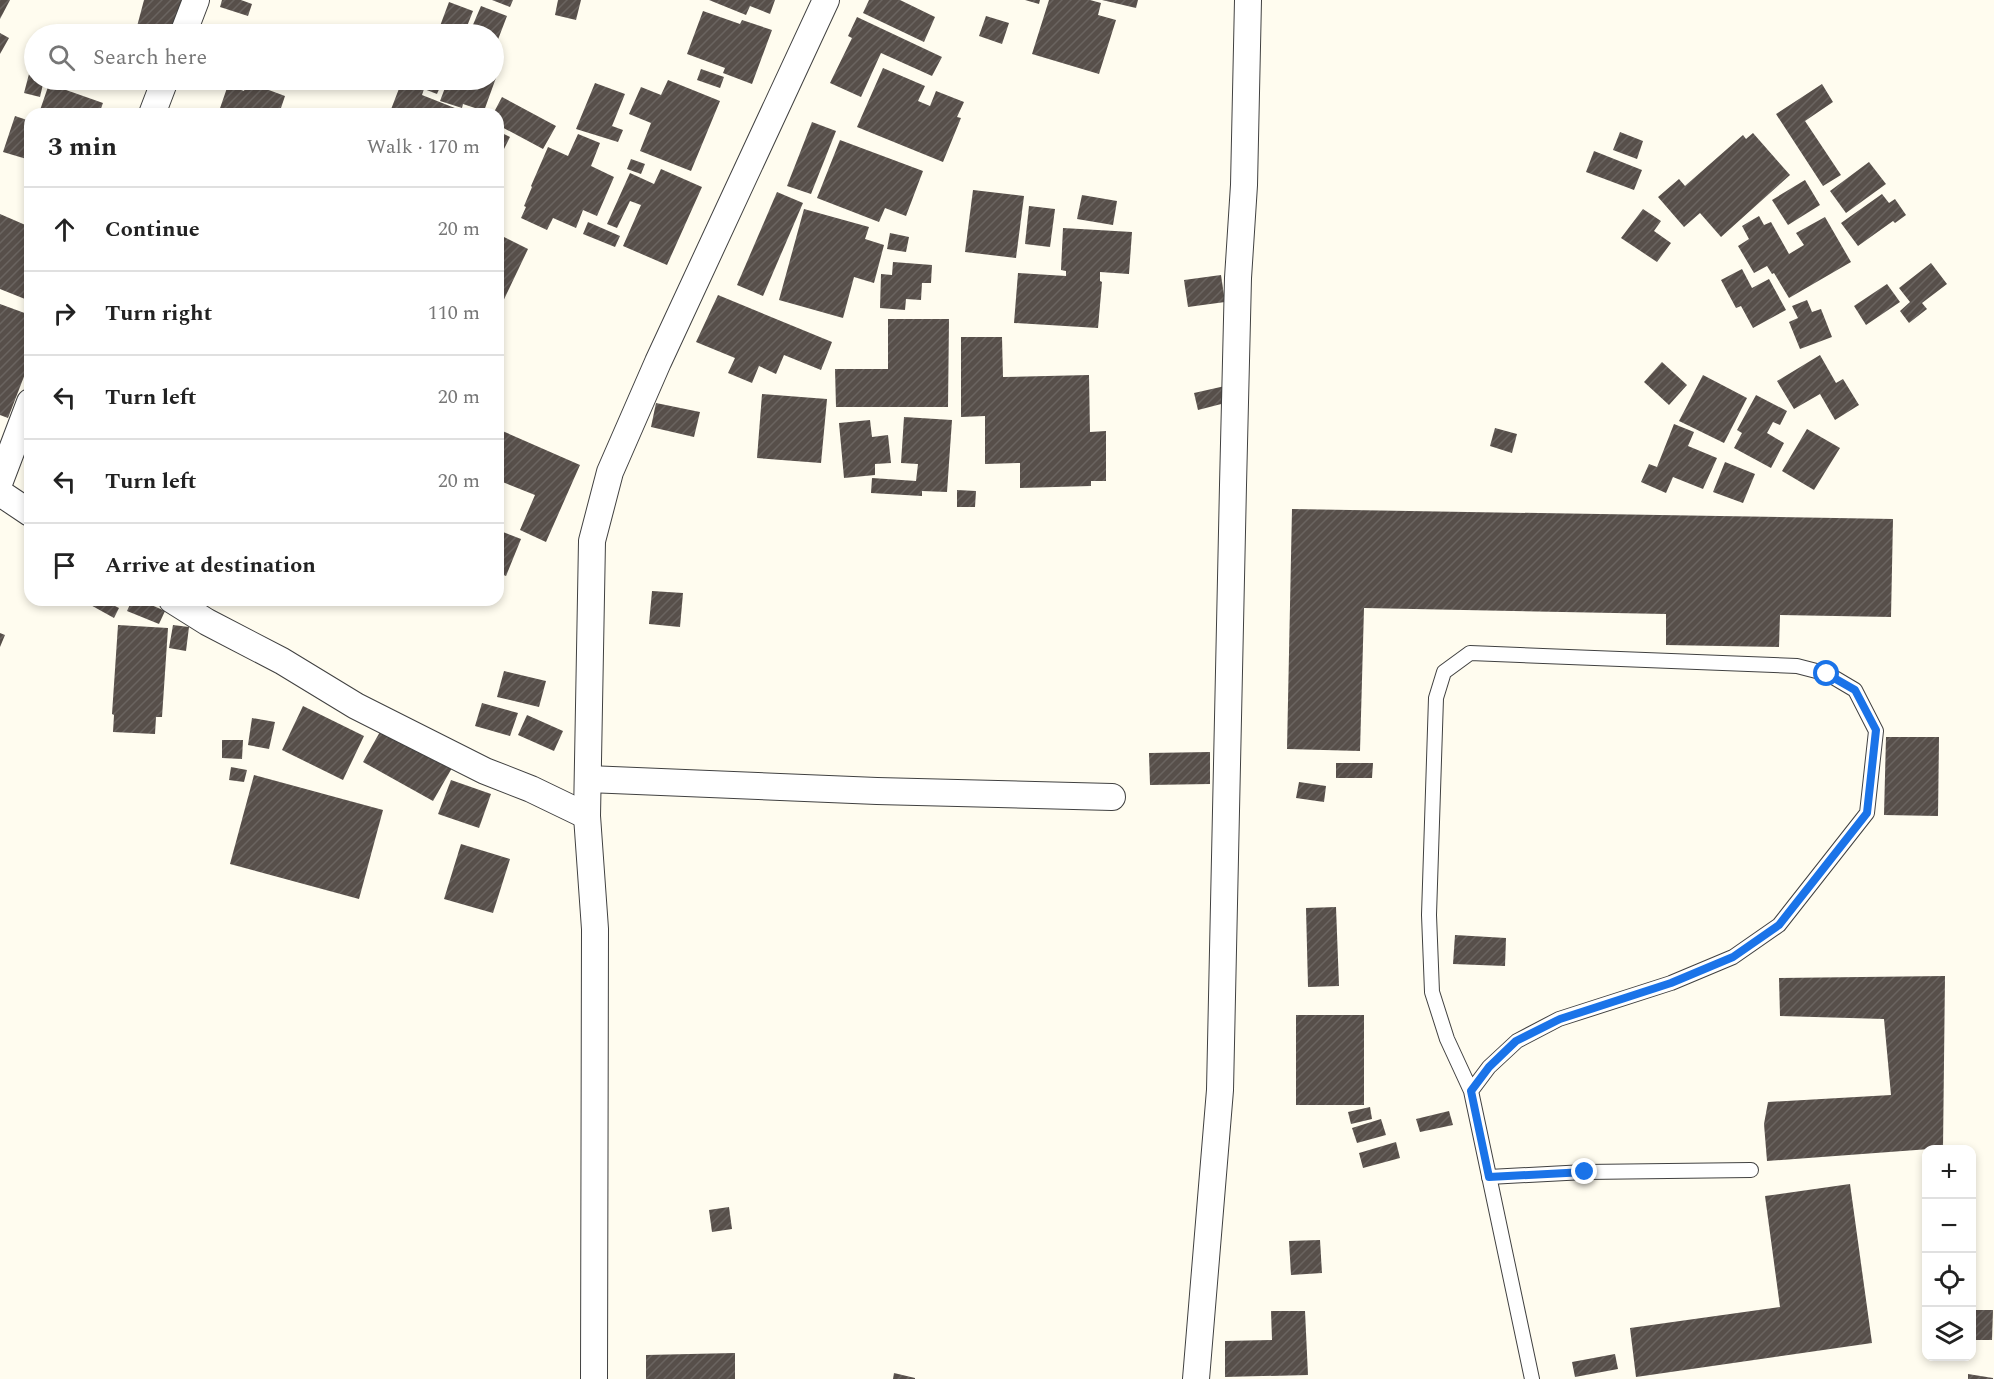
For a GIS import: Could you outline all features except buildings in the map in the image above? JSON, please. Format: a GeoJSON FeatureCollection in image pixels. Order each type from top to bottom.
{"type":"FeatureCollection","features":[{"type":"Feature","properties":{"kind":"street"},"geometry":{"type":"LineString","coordinates":[[187,24],[196,0]]}},
{"type":"Feature","properties":{"kind":"street"},"geometry":{"type":"LineString","coordinates":[[594,1379],[595,929],[587,816],[592,541],[610,472],[662,352],[826,0]]}},
{"type":"Feature","properties":{"kind":"street"},"geometry":{"type":"LineString","coordinates":[[1196,1379],[1220,1090],[1233,464],[1238,278],[1244,185],[1248,0]]}},
{"type":"Feature","properties":{"kind":"street"},"geometry":{"type":"LineString","coordinates":[[154,108],[161,90]]}},
{"type":"Feature","properties":{"kind":"street"},"geometry":{"type":"LineString","coordinates":[[0,481],[24,418]]}},
{"type":"Feature","properties":{"kind":"street"},"geometry":{"type":"LineString","coordinates":[[0,493],[24,509]]}},
{"type":"Feature","properties":{"kind":"street"},"geometry":{"type":"LineString","coordinates":[[182,606],[207,622],[282,661],[356,706],[485,771],[531,789],[587,816]]}},
{"type":"Feature","properties":{"kind":"street"},"geometry":{"type":"LineString","coordinates":[[588,779],[877,791],[1112,797]]}},
{"type":"Feature","properties":{"kind":"lane"},"geometry":{"type":"LineString","coordinates":[[1471,1091],[1489,1067],[1516,1041],[1560,1019],[1671,983],[1733,957],[1779,925],[1867,813],[1876,730],[1855,690],[1827,674],[1797,666],[1470,653],[1444,672],[1436,698],[1429,915],[1432,992],[1447,1039],[1471,1091],[1532,1379]]}},
{"type":"Feature","properties":{"kind":"lane"},"geometry":{"type":"LineString","coordinates":[[1489,1177],[1585,1172],[1751,1170]]}},
{"type":"Feature","properties":{"kind":"route"},"geometry":{"type":"LineString","coordinates":[[1585,1172],[1489,1177],[1471,1091],[1489,1067],[1516,1041],[1560,1019],[1671,983],[1733,957],[1779,925],[1867,813],[1876,730],[1855,690],[1827,674]]}}]}
